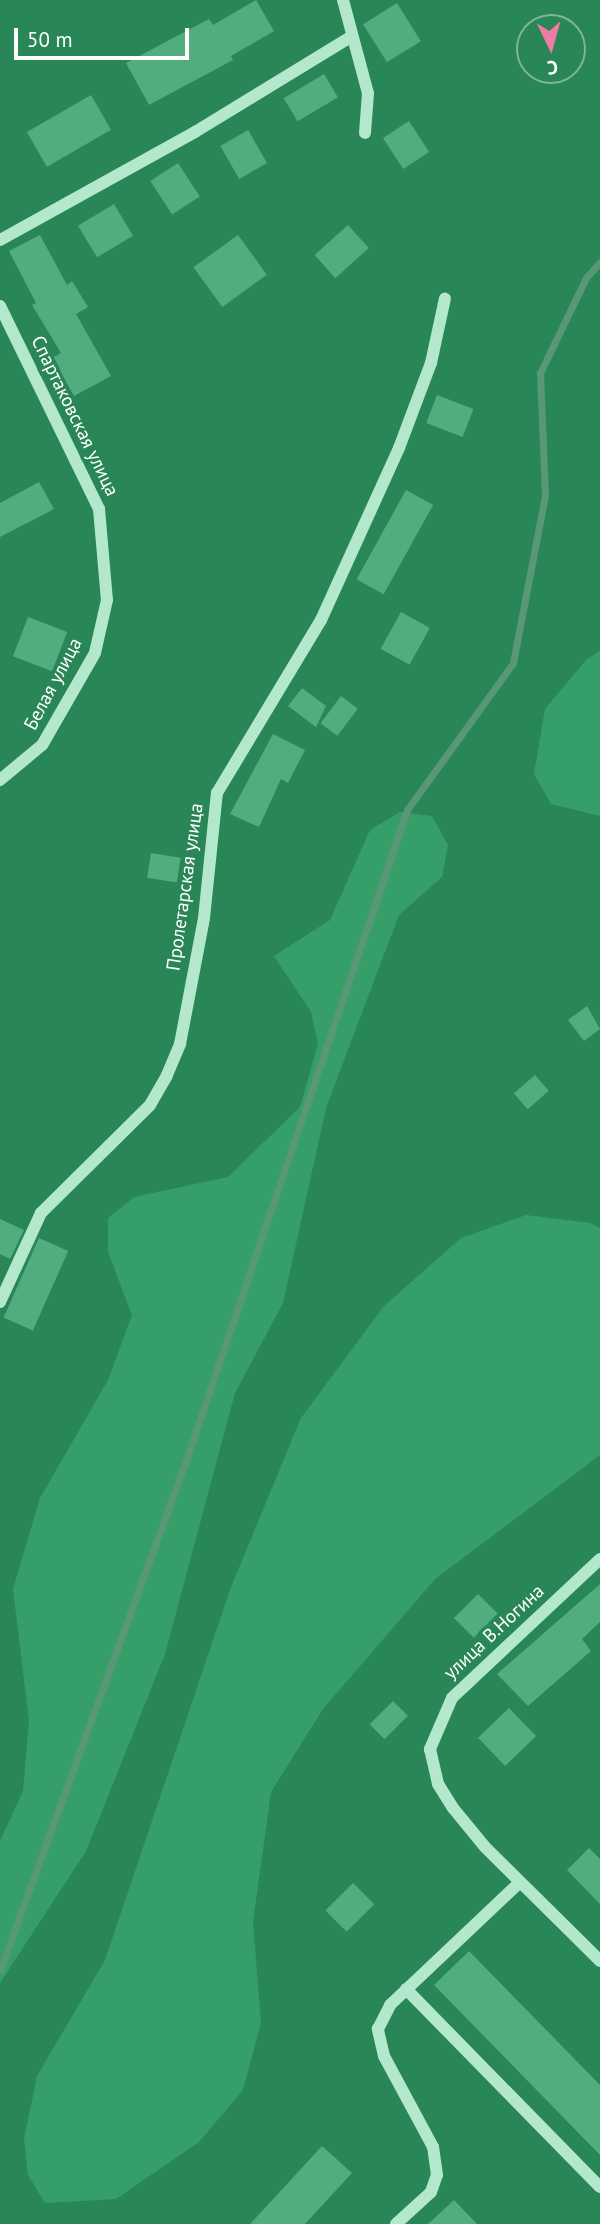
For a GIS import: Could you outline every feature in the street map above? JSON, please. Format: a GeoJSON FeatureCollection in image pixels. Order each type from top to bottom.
{"type":"FeatureCollection","features":[{"type":"Feature","properties":{"kind":"street"},"geometry":{"type":"LineString","coordinates":[[343,0],[368,93],[365,133]]}},
{"type":"Feature","properties":{"kind":"street"},"geometry":{"type":"LineString","coordinates":[[0,240],[195,132],[352,36]]}},
{"type":"Feature","properties":{"kind":"street","name":"Пролетарская улица"},"geometry":{"type":"LineString","coordinates":[[0,1303],[41,1213],[150,1105],[167,1074],[180,1044],[204,918],[217,793],[321,620],[399,449],[431,363],[445,298]]}},
{"type":"Feature","properties":{"kind":"street","name":"Спартаковская улица"},"geometry":{"type":"LineString","coordinates":[[0,306],[94,499],[105,545]]}},
{"type":"Feature","properties":{"kind":"street","name":"Белая улица"},"geometry":{"type":"LineString","coordinates":[[0,780],[42,745],[96,653],[107,600],[105,545]]}},
{"type":"Feature","properties":{"kind":"street","name":"улица В.Ногина"},"geometry":{"type":"LineString","coordinates":[[600,1559],[452,1698],[430,1749],[438,1784],[453,1808],[520,1882],[600,1961]]}},
{"type":"Feature","properties":{"kind":"street"},"geometry":{"type":"LineString","coordinates":[[396,2224],[431,2192],[437,2175],[433,2147],[384,2056],[378,2029],[390,2005],[520,1882]]}},
{"type":"Feature","properties":{"kind":"street"},"geometry":{"type":"LineString","coordinates":[[406,1989],[600,2187]]}},
{"type":"Feature","properties":{"kind":"green space"},"geometry":{"type":"Polygon","coordinates":[[[600,651],[600,816],[551,804],[534,774],[545,709],[587,659],[600,651]]]}},
{"type":"Feature","properties":{"kind":"green space"},"geometry":{"type":"Polygon","coordinates":[[[400,812],[432,816],[448,845],[442,877],[399,915],[326,1108],[283,1303],[235,1393],[165,1654],[86,1851],[0,1983],[0,1841],[23,1791],[29,1721],[13,1589],[40,1498],[108,1380],[132,1315],[108,1252],[108,1218],[134,1197],[228,1177],[300,1107],[318,1044],[311,1012],[274,956],[330,920],[370,830],[400,812]]]}},
{"type":"Feature","properties":{"kind":"green space"},"geometry":{"type":"Polygon","coordinates":[[[526,1215],[590,1223],[600,1228],[600,1455],[435,1579],[323,1709],[271,1792],[253,1922],[261,2023],[243,2090],[199,2142],[116,2199],[45,2203],[28,2175],[24,2139],[37,2076],[105,1960],[231,1587],[301,1418],[384,1306],[461,1238],[526,1215]]]}},
{"type":"Feature","properties":{"kind":"building"},"geometry":{"type":"Polygon","coordinates":[[[256,0],[274,31],[231,56],[233,60],[149,105],[126,63],[209,19],[213,25],[256,0]]]}},
{"type":"Feature","properties":{"kind":"building"},"geometry":{"type":"Polygon","coordinates":[[[397,3],[421,41],[387,62],[363,24],[397,3]]]}},
{"type":"Feature","properties":{"kind":"building"},"geometry":{"type":"Polygon","coordinates":[[[324,74],[338,97],[298,121],[284,98],[324,74]]]}},
{"type":"Feature","properties":{"kind":"building"},"geometry":{"type":"Polygon","coordinates":[[[91,95],[111,130],[47,167],[27,132],[91,95]]]}},
{"type":"Feature","properties":{"kind":"building"},"geometry":{"type":"Polygon","coordinates":[[[409,121],[429,152],[403,169],[383,138],[409,121]]]}},
{"type":"Feature","properties":{"kind":"building"},"geometry":{"type":"Polygon","coordinates":[[[248,130],[267,163],[239,179],[220,146],[248,130]]]}},
{"type":"Feature","properties":{"kind":"building"},"geometry":{"type":"Polygon","coordinates":[[[178,163],[200,197],[172,215],[150,181],[178,163]]]}},
{"type":"Feature","properties":{"kind":"building"},"geometry":{"type":"Polygon","coordinates":[[[114,204],[133,236],[97,257],[78,226],[114,204]]]}},
{"type":"Feature","properties":{"kind":"building"},"geometry":{"type":"Polygon","coordinates":[[[348,225],[369,248],[335,278],[315,255],[348,225]]]}},
{"type":"Feature","properties":{"kind":"building"},"geometry":{"type":"Polygon","coordinates":[[[40,235],[67,285],[72,281],[88,307],[76,314],[111,376],[74,396],[52,358],[61,353],[32,305],[36,303],[9,251],[40,235]]]}},
{"type":"Feature","properties":{"kind":"building"},"geometry":{"type":"Polygon","coordinates":[[[238,235],[267,275],[222,307],[194,267],[238,235]]]}},
{"type":"Feature","properties":{"kind":"building"},"geometry":{"type":"Polygon","coordinates":[[[437,395],[473,409],[463,437],[426,423],[437,395]]]}},
{"type":"Feature","properties":{"kind":"building"},"geometry":{"type":"Polygon","coordinates":[[[39,482],[54,509],[0,537],[0,503],[39,482]]]}},
{"type":"Feature","properties":{"kind":"building"},"geometry":{"type":"Polygon","coordinates":[[[406,490],[433,505],[384,594],[357,579],[406,490]]]}},
{"type":"Feature","properties":{"kind":"building"},"geometry":{"type":"Polygon","coordinates":[[[401,612],[430,628],[410,665],[381,649],[401,612]]]}},
{"type":"Feature","properties":{"kind":"building"},"geometry":{"type":"Polygon","coordinates":[[[28,617],[67,632],[52,671],[13,656],[28,617]]]}},
{"type":"Feature","properties":{"kind":"building"},"geometry":{"type":"Polygon","coordinates":[[[302,688],[326,706],[316,727],[288,706],[302,688]]]}},
{"type":"Feature","properties":{"kind":"building"},"geometry":{"type":"Polygon","coordinates":[[[341,696],[358,709],[337,736],[321,723],[341,696]]]}},
{"type":"Feature","properties":{"kind":"building"},"geometry":{"type":"Polygon","coordinates":[[[273,734],[305,750],[288,783],[281,779],[259,827],[230,814],[273,734]]]}},
{"type":"Feature","properties":{"kind":"building"},"geometry":{"type":"Polygon","coordinates":[[[151,853],[181,858],[177,882],[147,878],[151,853]]]}},
{"type":"Feature","properties":{"kind":"building"},"geometry":{"type":"Polygon","coordinates":[[[587,1006],[600,1029],[584,1041],[568,1020],[587,1006]]]}},
{"type":"Feature","properties":{"kind":"building"},"geometry":{"type":"Polygon","coordinates":[[[535,1075],[549,1091],[528,1109],[514,1093],[535,1075]]]}},
{"type":"Feature","properties":{"kind":"building"},"geometry":{"type":"Polygon","coordinates":[[[0,1219],[24,1230],[10,1259],[0,1254],[0,1219]]]}},
{"type":"Feature","properties":{"kind":"building"},"geometry":{"type":"Polygon","coordinates":[[[39,1238],[68,1251],[33,1330],[4,1317],[39,1238]]]}},
{"type":"Feature","properties":{"kind":"building"},"geometry":{"type":"Polygon","coordinates":[[[600,1584],[600,1622],[582,1639],[591,1651],[528,1706],[497,1674],[600,1584]]]}},
{"type":"Feature","properties":{"kind":"building"},"geometry":{"type":"Polygon","coordinates":[[[478,1594],[498,1614],[474,1638],[454,1618],[478,1594]]]}},
{"type":"Feature","properties":{"kind":"building"},"geometry":{"type":"Polygon","coordinates":[[[393,1701],[408,1716],[385,1739],[370,1724],[393,1701]]]}},
{"type":"Feature","properties":{"kind":"building"},"geometry":{"type":"Polygon","coordinates":[[[509,1708],[536,1736],[505,1766],[478,1738],[509,1708]]]}},
{"type":"Feature","properties":{"kind":"building"},"geometry":{"type":"Polygon","coordinates":[[[589,1848],[600,1859],[600,1904],[567,1870],[589,1848]]]}},
{"type":"Feature","properties":{"kind":"building"},"geometry":{"type":"Polygon","coordinates":[[[353,1883],[374,1904],[347,1932],[325,1911],[353,1883]]]}},
{"type":"Feature","properties":{"kind":"building"},"geometry":{"type":"Polygon","coordinates":[[[469,1951],[600,2085],[600,2155],[434,1985],[469,1951]]]}},
{"type":"Feature","properties":{"kind":"building"},"geometry":{"type":"Polygon","coordinates":[[[322,2146],[352,2173],[305,2224],[250,2224],[322,2146]]]}},
{"type":"Feature","properties":{"kind":"building"},"geometry":{"type":"Polygon","coordinates":[[[454,2200],[477,2224],[428,2224],[454,2200]]]}},
{"type":"Feature","properties":{"kind":"waterway"},"geometry":{"type":"LineString","coordinates":[[0,1970],[185,1463],[407,810],[513,663],[545,496],[540,373],[586,278],[600,262]]}}]}
